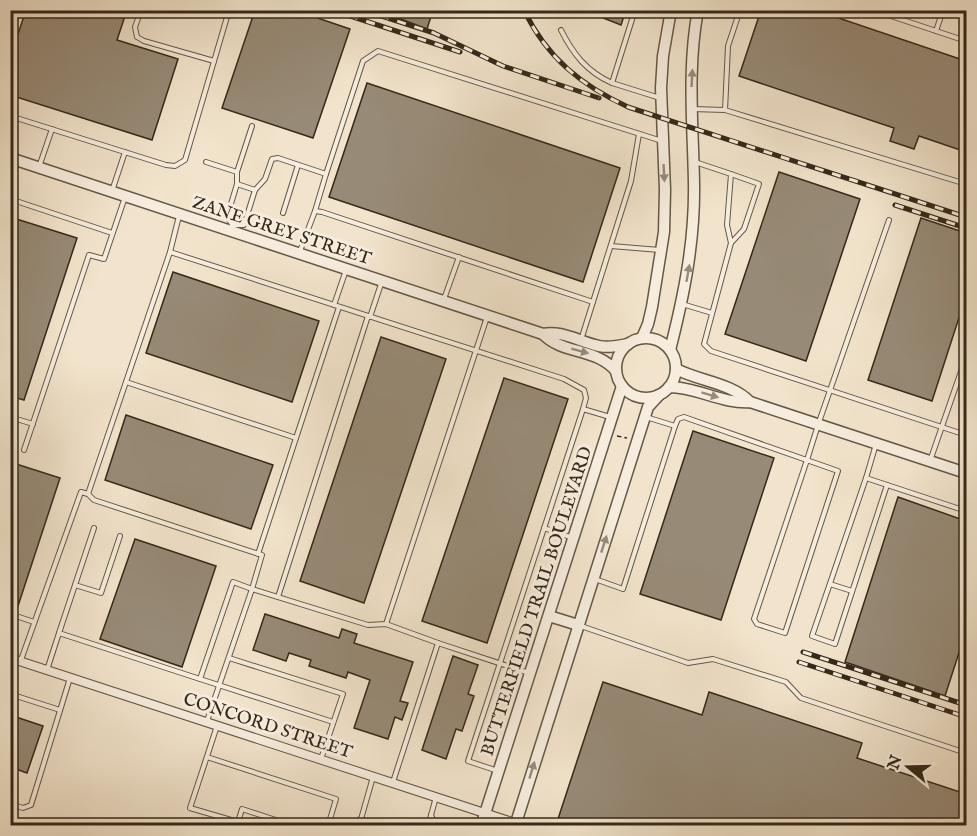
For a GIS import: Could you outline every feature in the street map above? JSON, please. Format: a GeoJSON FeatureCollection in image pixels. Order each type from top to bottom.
{"type":"FeatureCollection","features":[{"type":"Feature","properties":{"kind":"street"},"geometry":{"type":"LineString","coordinates":[[642,338],[652,308],[663,232],[665,190],[661,98],[663,56],[671,10]]}},
{"type":"Feature","properties":{"kind":"street"},"geometry":{"type":"LineString","coordinates":[[670,350],[682,304],[693,238],[691,84],[698,10]]}},
{"type":"Feature","properties":{"kind":"street","name":"ZANE GREY STREET"},"geometry":{"type":"LineString","coordinates":[[10,158],[179,214],[231,228],[299,254],[543,334],[554,332],[600,346],[613,347],[628,344]]}},
{"type":"Feature","properties":{"kind":"street","name":"ZANE GREY STREET"},"geometry":{"type":"LineString","coordinates":[[543,334],[549,341],[596,356],[608,363],[616,372]]}},
{"type":"Feature","properties":{"kind":"street"},"geometry":{"type":"LineString","coordinates":[[515,824],[648,407],[669,387],[674,378],[675,359],[670,350],[658,340],[642,338],[628,344],[618,356],[616,372],[622,386],[632,395],[646,398],[659,395]]}},
{"type":"Feature","properties":{"kind":"street"},"geometry":{"type":"LineString","coordinates":[[676,369],[696,379],[742,394],[750,402]]}},
{"type":"Feature","properties":{"kind":"street","name":"BUTTERFIELD TRAIL BOULEVARD"},"geometry":{"type":"LineString","coordinates":[[481,825],[622,386]]}},
{"type":"Feature","properties":{"kind":"street"},"geometry":{"type":"LineString","coordinates":[[669,387],[691,389],[738,403],[750,402],[966,473]]}},
{"type":"Feature","properties":{"kind":"street"},"geometry":{"type":"LineString","coordinates":[[549,616],[578,625]]}},
{"type":"Feature","properties":{"kind":"street","name":"CONCORD STREET"},"geometry":{"type":"LineString","coordinates":[[10,658],[515,824]]}},
{"type":"Feature","properties":{"kind":"lane"},"geometry":{"type":"LineString","coordinates":[[141,10],[135,27],[137,37],[214,61]]}},
{"type":"Feature","properties":{"kind":"lane"},"geometry":{"type":"LineString","coordinates":[[10,116],[175,166],[185,160],[227,17],[226,10]]}},
{"type":"Feature","properties":{"kind":"lane"},"geometry":{"type":"LineString","coordinates":[[612,83],[635,10]]}},
{"type":"Feature","properties":{"kind":"lane"},"geometry":{"type":"LineString","coordinates":[[725,110],[728,46],[740,10]]}},
{"type":"Feature","properties":{"kind":"lane"},"geometry":{"type":"LineString","coordinates":[[873,10],[966,41]]}},
{"type":"Feature","properties":{"kind":"lane"},"geometry":{"type":"LineString","coordinates":[[936,32],[943,10]]}},
{"type":"Feature","properties":{"kind":"lane"},"geometry":{"type":"LineString","coordinates":[[561,30],[570,49],[587,68],[612,83],[661,98]]}},
{"type":"Feature","properties":{"kind":"lane"},"geometry":{"type":"LineString","coordinates":[[299,254],[363,61],[378,51],[663,141]]}},
{"type":"Feature","properties":{"kind":"lane"},"geometry":{"type":"LineString","coordinates":[[691,109],[725,110],[966,184]]}},
{"type":"Feature","properties":{"kind":"lane"},"geometry":{"type":"LineString","coordinates":[[252,126],[237,172],[237,184],[227,217],[231,228],[244,225],[255,190],[265,179],[272,159],[278,158],[326,174]]}},
{"type":"Feature","properties":{"kind":"lane"},"geometry":{"type":"LineString","coordinates":[[39,167],[52,129]]}},
{"type":"Feature","properties":{"kind":"lane"},"geometry":{"type":"LineString","coordinates":[[581,340],[631,181],[639,134]]}},
{"type":"Feature","properties":{"kind":"lane"},"geometry":{"type":"LineString","coordinates":[[112,192],[125,152]]}},
{"type":"Feature","properties":{"kind":"lane"},"geometry":{"type":"LineString","coordinates":[[206,162],[237,172]]}},
{"type":"Feature","properties":{"kind":"lane"},"geometry":{"type":"LineString","coordinates":[[693,162],[759,184],[744,229],[731,243],[704,344],[711,351],[966,435]]}},
{"type":"Feature","properties":{"kind":"lane"},"geometry":{"type":"LineString","coordinates":[[283,213],[298,165]]}},
{"type":"Feature","properties":{"kind":"lane"},"geometry":{"type":"LineString","coordinates":[[731,174],[726,225],[731,243]]}},
{"type":"Feature","properties":{"kind":"lane"},"geometry":{"type":"LineString","coordinates":[[237,184],[255,190]]}},
{"type":"Feature","properties":{"kind":"lane"},"geometry":{"type":"LineString","coordinates":[[24,450],[88,255],[104,259],[125,196]]}},
{"type":"Feature","properties":{"kind":"lane"},"geometry":{"type":"LineString","coordinates":[[10,200],[112,233]]}},
{"type":"Feature","properties":{"kind":"lane"},"geometry":{"type":"LineString","coordinates":[[315,211],[593,302]]}},
{"type":"Feature","properties":{"kind":"lane"},"geometry":{"type":"LineString","coordinates":[[88,494],[170,252],[179,214]]}},
{"type":"Feature","properties":{"kind":"lane"},"geometry":{"type":"LineString","coordinates":[[593,578],[623,589],[675,426],[678,419],[684,417],[807,460],[833,468],[838,471],[784,633],[757,624],[754,619],[807,460],[818,425],[889,220]]}},
{"type":"Feature","properties":{"kind":"lane"},"geometry":{"type":"LineString","coordinates":[[611,246],[660,250]]}},
{"type":"Feature","properties":{"kind":"lane"},"geometry":{"type":"LineString","coordinates":[[170,252],[564,379],[584,390],[586,398],[583,409],[468,761],[498,771]]}},
{"type":"Feature","properties":{"kind":"lane"},"geometry":{"type":"LineString","coordinates":[[443,301],[459,257]]}},
{"type":"Feature","properties":{"kind":"lane"},"geometry":{"type":"LineString","coordinates":[[258,554],[337,306],[346,269]]}},
{"type":"Feature","properties":{"kind":"lane"},"geometry":{"type":"LineString","coordinates":[[278,597],[382,281]]}},
{"type":"Feature","properties":{"kind":"lane"},"geometry":{"type":"LineString","coordinates":[[682,304],[712,313]]}},
{"type":"Feature","properties":{"kind":"lane"},"geometry":{"type":"LineString","coordinates":[[386,624],[488,316]]}},
{"type":"Feature","properties":{"kind":"lane"},"geometry":{"type":"LineString","coordinates":[[930,461],[966,357]]}},
{"type":"Feature","properties":{"kind":"lane"},"geometry":{"type":"LineString","coordinates":[[126,382],[296,438]]}},
{"type":"Feature","properties":{"kind":"lane"},"geometry":{"type":"LineString","coordinates":[[583,409],[612,418]]}},
{"type":"Feature","properties":{"kind":"lane"},"geometry":{"type":"LineString","coordinates":[[10,417],[33,424]]}},
{"type":"Feature","properties":{"kind":"lane"},"geometry":{"type":"LineString","coordinates":[[645,417],[675,426]]}},
{"type":"Feature","properties":{"kind":"lane"},"geometry":{"type":"LineString","coordinates":[[876,444],[812,636],[835,644],[887,485]]}},
{"type":"Feature","properties":{"kind":"lane"},"geometry":{"type":"LineString","coordinates":[[866,478],[966,512]]}},
{"type":"Feature","properties":{"kind":"lane"},"geometry":{"type":"LineString","coordinates":[[21,661],[81,492],[88,494],[94,500],[262,555],[207,722]]}},
{"type":"Feature","properties":{"kind":"lane"},"geometry":{"type":"LineString","coordinates":[[47,670],[94,528]]}},
{"type":"Feature","properties":{"kind":"lane"},"geometry":{"type":"LineString","coordinates":[[544,528],[574,538]]}},
{"type":"Feature","properties":{"kind":"lane"},"geometry":{"type":"LineString","coordinates":[[75,585],[101,593],[120,536]]}},
{"type":"Feature","properties":{"kind":"lane"},"geometry":{"type":"LineString","coordinates":[[200,679],[232,582],[368,625],[386,624],[530,674]]}},
{"type":"Feature","properties":{"kind":"lane"},"geometry":{"type":"LineString","coordinates":[[830,584],[852,591]]}},
{"type":"Feature","properties":{"kind":"lane"},"geometry":{"type":"LineString","coordinates":[[10,614],[34,622]]}},
{"type":"Feature","properties":{"kind":"lane"},"geometry":{"type":"LineString","coordinates":[[578,625],[688,663],[712,659],[786,681],[801,698],[966,753]]}},
{"type":"Feature","properties":{"kind":"lane"},"geometry":{"type":"LineString","coordinates":[[59,633],[333,722]]}},
{"type":"Feature","properties":{"kind":"lane"},"geometry":{"type":"LineString","coordinates":[[393,783],[438,643]]}},
{"type":"Feature","properties":{"kind":"lane"},"geometry":{"type":"LineString","coordinates":[[229,658],[343,694],[321,759]]}},
{"type":"Feature","properties":{"kind":"lane"},"geometry":{"type":"LineString","coordinates":[[10,804],[23,808],[31,806],[71,677]]}},
{"type":"Feature","properties":{"kind":"lane"},"geometry":{"type":"LineString","coordinates":[[10,694],[60,710]]}},
{"type":"Feature","properties":{"kind":"lane"},"geometry":{"type":"LineString","coordinates":[[217,725],[190,807],[238,822],[242,809],[294,825]]}},
{"type":"Feature","properties":{"kind":"lane"},"geometry":{"type":"LineString","coordinates":[[207,757],[336,799],[328,825]]}},
{"type":"Feature","properties":{"kind":"lane"},"geometry":{"type":"LineString","coordinates":[[358,825],[373,776]]}},
{"type":"Feature","properties":{"kind":"lane"},"geometry":{"type":"LineString","coordinates":[[428,825],[436,797]]}},
{"type":"Feature","properties":{"kind":"lane"},"geometry":{"type":"LineString","coordinates":[[431,815],[436,825]]}},
{"type":"Feature","properties":{"kind":"lane"},"geometry":{"type":"LineString","coordinates":[[10,819],[16,825]]}},
{"type":"Feature","properties":{"kind":"lane"},"geometry":{"type":"LineString","coordinates":[[360,819],[381,825]]}},
{"type":"Feature","properties":{"kind":"path"},"geometry":{"type":"LineString","coordinates":[[614,434],[632,440]]}},
{"type":"Feature","properties":{"kind":"building"},"geometry":{"type":"Polygon","coordinates":[[[26,10],[127,10],[117,40],[178,59],[152,140],[10,95],[10,58],[26,10]]]}},
{"type":"Feature","properties":{"kind":"building"},"geometry":{"type":"Polygon","coordinates":[[[255,10],[294,10],[350,29],[313,138],[222,108],[255,10]]]}},
{"type":"Feature","properties":{"kind":"building"},"geometry":{"type":"Polygon","coordinates":[[[377,10],[433,10],[427,29],[377,10]]]}},
{"type":"Feature","properties":{"kind":"building"},"geometry":{"type":"Polygon","coordinates":[[[583,10],[626,10],[621,25],[583,10]]]}},
{"type":"Feature","properties":{"kind":"building"},"geometry":{"type":"Polygon","coordinates":[[[761,10],[815,10],[966,61],[966,152],[919,136],[914,149],[890,141],[894,128],[739,76],[761,10]]]}},
{"type":"Feature","properties":{"kind":"building"},"geometry":{"type":"Polygon","coordinates":[[[367,83],[620,168],[583,282],[329,197],[367,83]]]}},
{"type":"Feature","properties":{"kind":"building"},"geometry":{"type":"Polygon","coordinates":[[[779,172],[860,199],[806,361],[725,334],[779,172]]]}},
{"type":"Feature","properties":{"kind":"building"},"geometry":{"type":"Polygon","coordinates":[[[10,217],[77,238],[24,400],[10,396],[10,217]]]}},
{"type":"Feature","properties":{"kind":"building"},"geometry":{"type":"Polygon","coordinates":[[[921,218],[966,233],[966,296],[932,401],[868,380],[921,218]]]}},
{"type":"Feature","properties":{"kind":"building"},"geometry":{"type":"Polygon","coordinates":[[[173,272],[319,321],[292,402],[146,353],[173,272]]]}},
{"type":"Feature","properties":{"kind":"building"},"geometry":{"type":"Polygon","coordinates":[[[381,337],[446,359],[364,603],[300,581],[381,337]]]}},
{"type":"Feature","properties":{"kind":"building"},"geometry":{"type":"Polygon","coordinates":[[[504,378],[568,399],[487,643],[422,621],[504,378]]]}},
{"type":"Feature","properties":{"kind":"building"},"geometry":{"type":"Polygon","coordinates":[[[126,415],[273,465],[251,529],[105,480],[126,415]]]}},
{"type":"Feature","properties":{"kind":"building"},"geometry":{"type":"Polygon","coordinates":[[[693,431],[774,458],[721,620],[640,594],[693,431]]]}},
{"type":"Feature","properties":{"kind":"building"},"geometry":{"type":"Polygon","coordinates":[[[10,462],[60,478],[17,609],[10,606],[10,462]]]}},
{"type":"Feature","properties":{"kind":"building"},"geometry":{"type":"Polygon","coordinates":[[[898,497],[966,521],[966,631],[945,696],[845,662],[898,497]]]}},
{"type":"Feature","properties":{"kind":"building"},"geometry":{"type":"Polygon","coordinates":[[[135,539],[216,566],[182,667],[100,639],[135,539]]]}},
{"type":"Feature","properties":{"kind":"building"},"geometry":{"type":"Polygon","coordinates":[[[265,614],[339,638],[342,629],[357,634],[354,643],[413,662],[400,701],[408,703],[402,720],[395,717],[388,739],[354,728],[370,680],[348,672],[346,678],[309,666],[311,660],[289,653],[286,661],[253,650],[265,614]]]}},
{"type":"Feature","properties":{"kind":"building"},"geometry":{"type":"Polygon","coordinates":[[[453,656],[478,665],[468,694],[474,696],[462,731],[456,729],[446,759],[422,750],[453,656]]]}},
{"type":"Feature","properties":{"kind":"building"},"geometry":{"type":"Polygon","coordinates":[[[603,682],[702,715],[709,692],[862,743],[857,758],[966,794],[966,825],[556,825],[603,682]]]}},
{"type":"Feature","properties":{"kind":"building"},"geometry":{"type":"Polygon","coordinates":[[[10,715],[43,726],[27,773],[10,767],[10,715]]]}},
{"type":"Feature","properties":{"kind":"railway"},"geometry":{"type":"LineString","coordinates":[[332,10],[460,52]]}},
{"type":"Feature","properties":{"kind":"railway"},"geometry":{"type":"LineString","coordinates":[[363,10],[434,33],[503,66],[599,98]]}},
{"type":"Feature","properties":{"kind":"railway"},"geometry":{"type":"LineString","coordinates":[[524,10],[543,42],[567,68],[595,89],[628,107],[966,217]]}},
{"type":"Feature","properties":{"kind":"railway"},"geometry":{"type":"LineString","coordinates":[[895,205],[966,228]]}},
{"type":"Feature","properties":{"kind":"railway"},"geometry":{"type":"LineString","coordinates":[[803,652],[966,705]]}},
{"type":"Feature","properties":{"kind":"railway"},"geometry":{"type":"LineString","coordinates":[[799,662],[966,717]]}}]}
